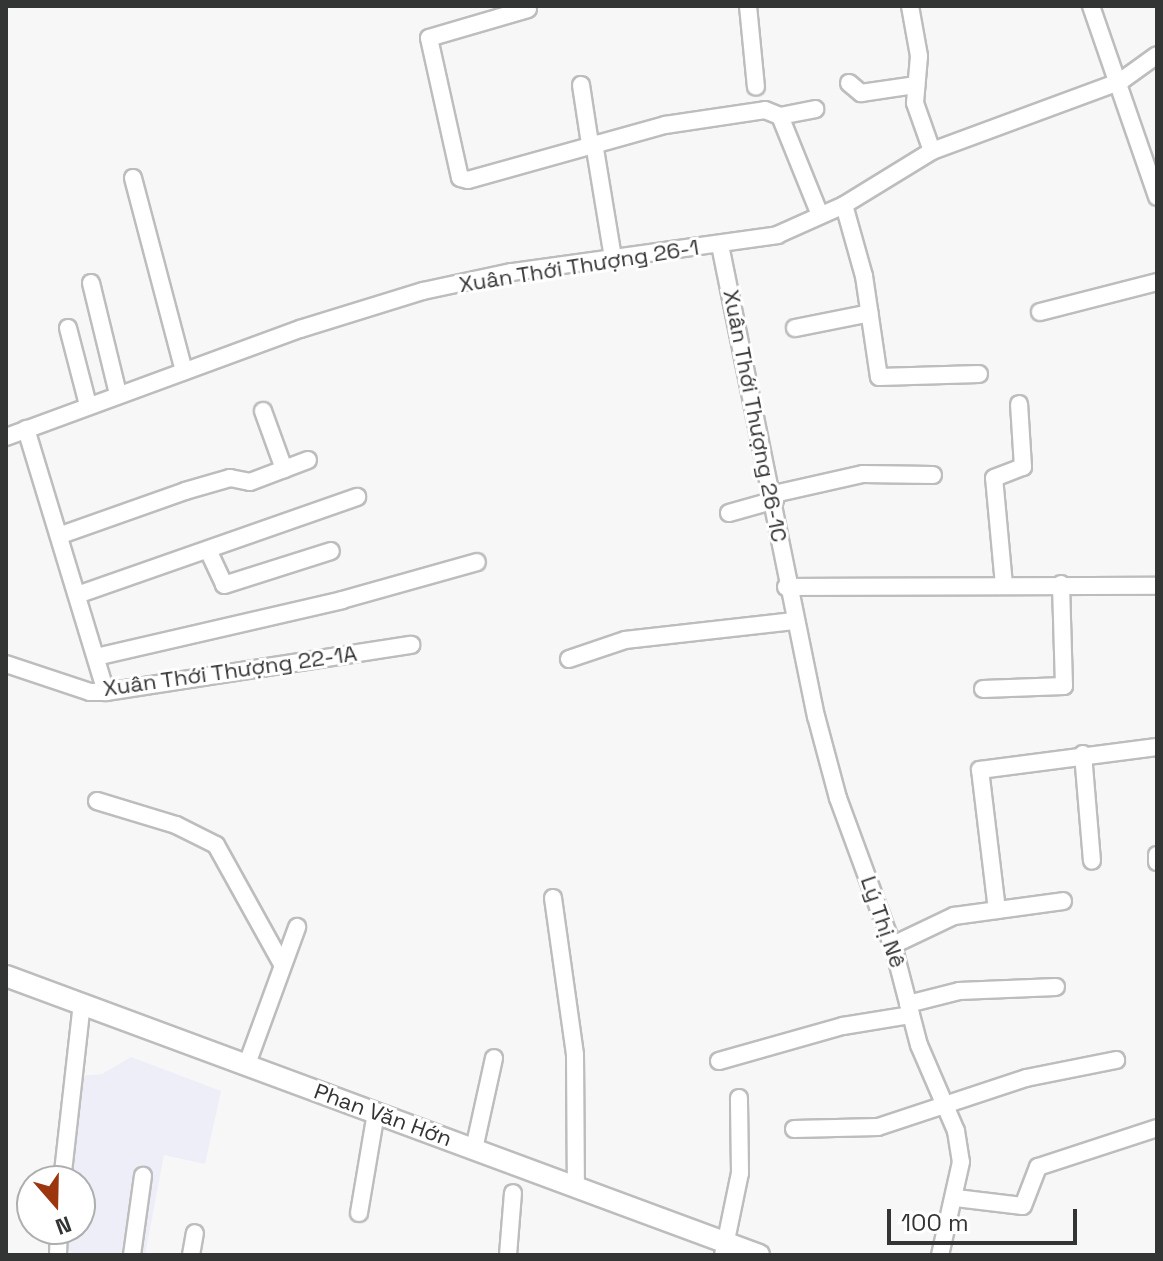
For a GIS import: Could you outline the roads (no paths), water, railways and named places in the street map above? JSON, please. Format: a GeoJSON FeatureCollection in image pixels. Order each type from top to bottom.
{"type":"FeatureCollection","features":[{"type":"Feature","properties":{"kind":"main road","name":"Phan Văn Hớn"},"geometry":{"type":"LineString","coordinates":[[6,976],[576,1186],[724,1249],[759,1255]]}},
{"type":"Feature","properties":{"kind":"street"},"geometry":{"type":"LineString","coordinates":[[748,6],[756,87]]}},
{"type":"Feature","properties":{"kind":"street"},"geometry":{"type":"LineString","coordinates":[[910,6],[919,56],[915,103],[932,151]]}},
{"type":"Feature","properties":{"kind":"street"},"geometry":{"type":"LineString","coordinates":[[1091,6],[1121,81],[1157,197]]}},
{"type":"Feature","properties":{"kind":"street"},"geometry":{"type":"LineString","coordinates":[[528,9],[429,38],[460,178],[468,180],[592,143],[733,112],[765,110],[780,116],[815,109]]}},
{"type":"Feature","properties":{"kind":"street","name":"Xuân Thới Thượng 26-1"},"geometry":{"type":"LineString","coordinates":[[6,437],[118,394],[423,291],[613,258],[777,235],[844,205],[932,151],[1121,81],[1157,55]]}},
{"type":"Feature","properties":{"kind":"street"},"geometry":{"type":"LineString","coordinates":[[849,83],[861,93],[916,85]]}},
{"type":"Feature","properties":{"kind":"street"},"geometry":{"type":"LineString","coordinates":[[581,85],[613,258]]}},
{"type":"Feature","properties":{"kind":"street"},"geometry":{"type":"LineString","coordinates":[[780,116],[820,215]]}},
{"type":"Feature","properties":{"kind":"street"},"geometry":{"type":"LineString","coordinates":[[133,178],[184,371]]}},
{"type":"Feature","properties":{"kind":"street"},"geometry":{"type":"LineString","coordinates":[[844,205],[870,313],[879,377],[979,374]]}},
{"type":"Feature","properties":{"kind":"street","name":"Xuân Thới Thượng 26-1C"},"geometry":{"type":"LineString","coordinates":[[720,245],[775,497],[786,587]]}},
{"type":"Feature","properties":{"kind":"street"},"geometry":{"type":"LineString","coordinates":[[1040,312],[1157,282]]}},
{"type":"Feature","properties":{"kind":"street"},"geometry":{"type":"LineString","coordinates":[[91,283],[118,394]]}},
{"type":"Feature","properties":{"kind":"street"},"geometry":{"type":"LineString","coordinates":[[795,328],[870,313]]}},
{"type":"Feature","properties":{"kind":"street"},"geometry":{"type":"LineString","coordinates":[[68,328],[88,405]]}},
{"type":"Feature","properties":{"kind":"street"},"geometry":{"type":"LineString","coordinates":[[1004,585],[994,478],[1023,467],[1019,404]]}},
{"type":"Feature","properties":{"kind":"street"},"geometry":{"type":"LineString","coordinates":[[263,411],[284,469]]}},
{"type":"Feature","properties":{"kind":"street"},"geometry":{"type":"LineString","coordinates":[[26,429],[61,535],[106,692]]}},
{"type":"Feature","properties":{"kind":"street"},"geometry":{"type":"LineString","coordinates":[[61,535],[185,491],[230,478],[250,482],[308,460]]}},
{"type":"Feature","properties":{"kind":"street"},"geometry":{"type":"LineString","coordinates":[[729,513],[775,497],[863,474],[933,475]]}},
{"type":"Feature","properties":{"kind":"street"},"geometry":{"type":"LineString","coordinates":[[77,595],[357,497]]}},
{"type":"Feature","properties":{"kind":"street"},"geometry":{"type":"LineString","coordinates":[[208,550],[224,585],[331,551]]}},
{"type":"Feature","properties":{"kind":"street"},"geometry":{"type":"LineString","coordinates":[[96,657],[342,600],[477,562]]}},
{"type":"Feature","properties":{"kind":"street"},"geometry":{"type":"LineString","coordinates":[[983,689],[1064,686],[1061,584]]}},
{"type":"Feature","properties":{"kind":"street"},"geometry":{"type":"LineString","coordinates":[[786,587],[1157,586]]}},
{"type":"Feature","properties":{"kind":"street","name":"Lý Thị Nê"},"geometry":{"type":"LineString","coordinates":[[786,587],[838,798],[893,945],[910,1009],[946,1105],[961,1162],[956,1198],[940,1255]]}},
{"type":"Feature","properties":{"kind":"street"},"geometry":{"type":"LineString","coordinates":[[569,659],[625,640],[794,621]]}},
{"type":"Feature","properties":{"kind":"street","name":"Xuân Thới Thượng 22-1A"},"geometry":{"type":"LineString","coordinates":[[8,665],[90,692],[106,692],[411,645]]}},
{"type":"Feature","properties":{"kind":"street"},"geometry":{"type":"LineString","coordinates":[[6,684],[8,665]]}},
{"type":"Feature","properties":{"kind":"street"},"geometry":{"type":"LineString","coordinates":[[997,910],[980,770],[1083,754],[1157,747]]}},
{"type":"Feature","properties":{"kind":"street"},"geometry":{"type":"LineString","coordinates":[[1083,754],[1092,861]]}},
{"type":"Feature","properties":{"kind":"street"},"geometry":{"type":"LineString","coordinates":[[97,801],[176,825],[216,845],[282,964]]}},
{"type":"Feature","properties":{"kind":"street"},"geometry":{"type":"LineString","coordinates":[[1157,855],[1157,862]]}},
{"type":"Feature","properties":{"kind":"street"},"geometry":{"type":"LineString","coordinates":[[553,898],[575,1055],[576,1186]]}},
{"type":"Feature","properties":{"kind":"street"},"geometry":{"type":"LineString","coordinates":[[893,945],[954,916],[1063,901]]}},
{"type":"Feature","properties":{"kind":"street"},"geometry":{"type":"LineString","coordinates":[[247,1064],[297,927]]}},
{"type":"Feature","properties":{"kind":"street"},"geometry":{"type":"LineString","coordinates":[[719,1061],[910,1009],[959,991],[1056,987]]}},
{"type":"Feature","properties":{"kind":"street"},"geometry":{"type":"LineString","coordinates":[[64,1165],[82,1004]]}},
{"type":"Feature","properties":{"kind":"street"},"geometry":{"type":"LineString","coordinates":[[474,1149],[494,1058]]}},
{"type":"Feature","properties":{"kind":"street"},"geometry":{"type":"LineString","coordinates":[[794,1129],[857,1131],[1026,1078],[1116,1060]]}},
{"type":"Feature","properties":{"kind":"street"},"geometry":{"type":"LineString","coordinates":[[724,1249],[740,1173],[739,1098]]}},
{"type":"Feature","properties":{"kind":"street"},"geometry":{"type":"LineString","coordinates":[[359,1213],[376,1113]]}},
{"type":"Feature","properties":{"kind":"street"},"geometry":{"type":"LineString","coordinates":[[956,1198],[1023,1206],[1038,1167],[1157,1128]]}},
{"type":"Feature","properties":{"kind":"street"},"geometry":{"type":"LineString","coordinates":[[132,1255],[143,1176]]}},
{"type":"Feature","properties":{"kind":"street"},"geometry":{"type":"LineString","coordinates":[[508,1255],[513,1193]]}},
{"type":"Feature","properties":{"kind":"street"},"geometry":{"type":"LineString","coordinates":[[191,1255],[195,1233]]}}]}
